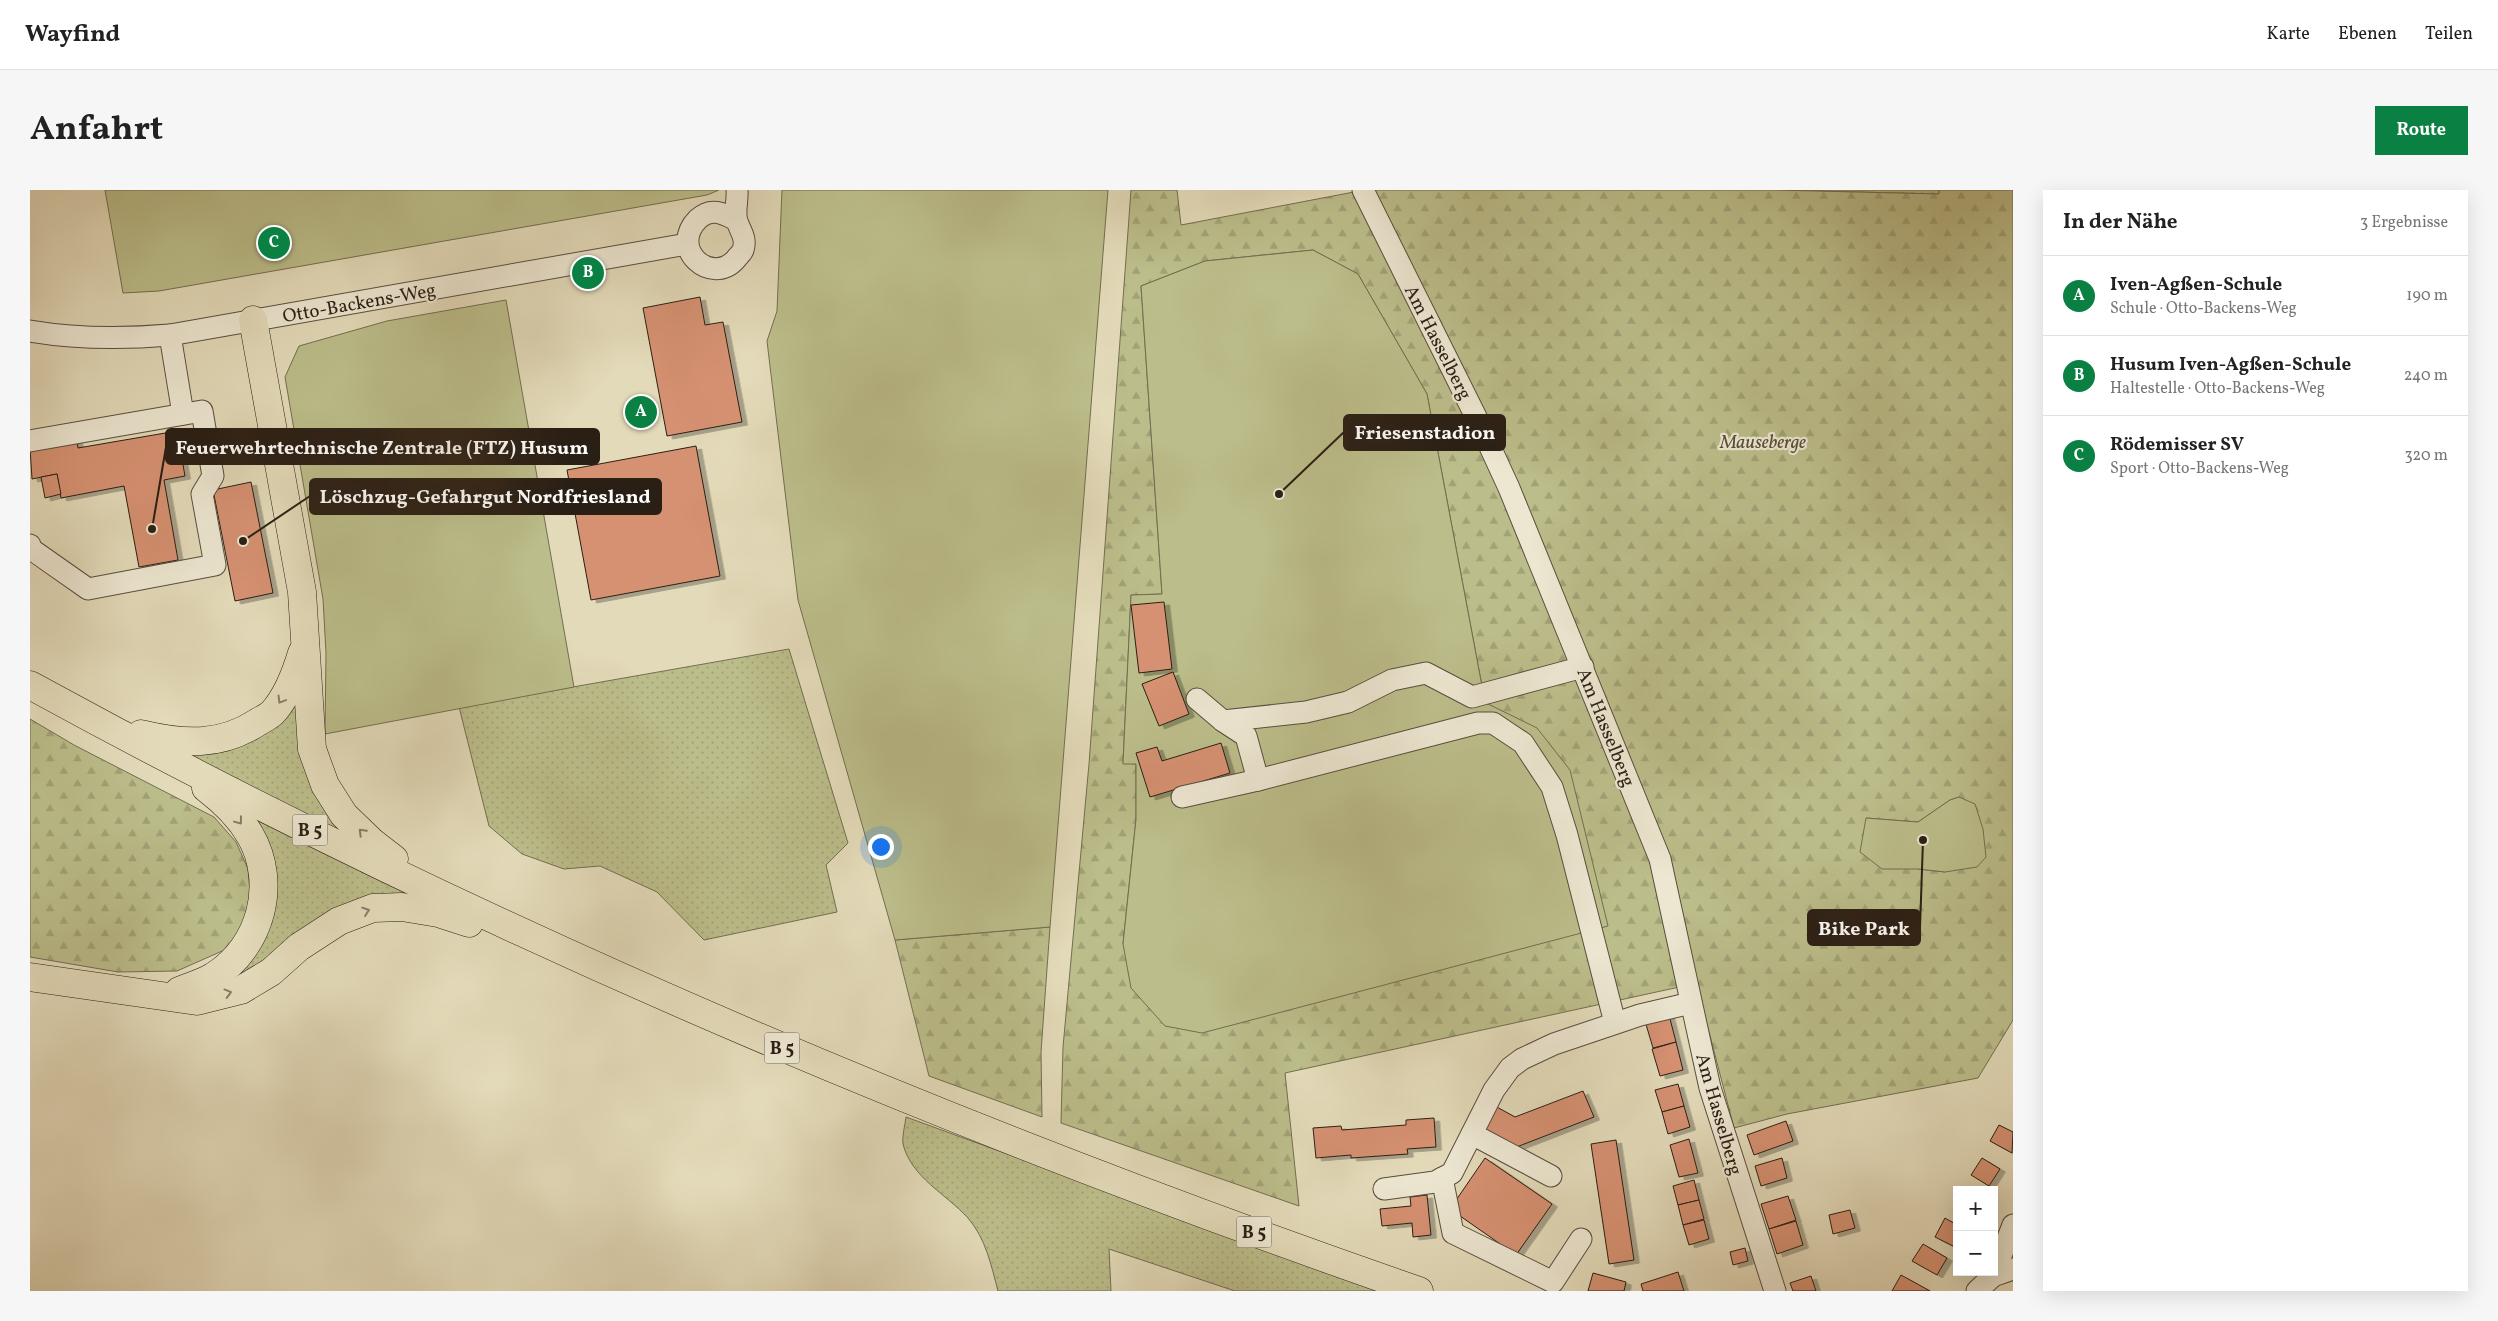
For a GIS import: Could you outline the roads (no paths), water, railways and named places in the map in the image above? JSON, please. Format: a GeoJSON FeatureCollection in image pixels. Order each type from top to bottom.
{"type":"FeatureCollection","features":[{"type":"Feature","properties":{"kind":"highway"},"geometry":{"type":"LineString","coordinates":[[253,320],[302,592],[306,640],[308,716],[312,750],[325,785],[344,815],[372,842],[442,895]]}},
{"type":"Feature","properties":{"kind":"highway"},"geometry":{"type":"LineString","coordinates":[[104,725],[175,742],[214,741],[245,731],[273,712],[295,677],[306,640]]}},
{"type":"Feature","properties":{"kind":"highway","name":"B 5"},"geometry":{"type":"LineString","coordinates":[[30,685],[178,765],[442,895],[571,957],[741,1032],[1006,1139],[1420,1291]]}},
{"type":"Feature","properties":{"kind":"highway"},"geometry":{"type":"LineString","coordinates":[[163,998],[214,976],[237,958],[252,935],[264,903],[263,867],[250,836],[227,805],[178,765]]}},
{"type":"Feature","properties":{"kind":"highway"},"geometry":{"type":"LineString","coordinates":[[30,977],[163,998],[197,1001],[241,990],[271,972],[298,947],[339,921],[373,908],[402,907],[438,913],[571,957]]}},
{"type":"Feature","properties":{"kind":"street"},"geometry":{"type":"LineString","coordinates":[[736,220],[738,190]]}},
{"type":"Feature","properties":{"kind":"street","name":"Am Hasselberg"},"geometry":{"type":"LineString","coordinates":[[1363,190],[1480,425],[1509,488],[1660,859],[1710,1088],[1775,1291]]}},
{"type":"Feature","properties":{"kind":"street"},"geometry":{"type":"LineString","coordinates":[[720,212],[736,220],[744,233],[743,251],[730,266],[711,269],[695,260],[687,244],[689,228],[704,214],[720,212]]}},
{"type":"Feature","properties":{"kind":"street","name":"Otto-Backens-Weg"},"geometry":{"type":"LineString","coordinates":[[30,331],[81,337],[132,338],[170,335],[687,244]]}},
{"type":"Feature","properties":{"kind":"street"},"geometry":{"type":"LineString","coordinates":[[170,335],[183,414]]}},
{"type":"Feature","properties":{"kind":"street"},"geometry":{"type":"LineString","coordinates":[[30,442],[202,410],[213,476],[202,494],[215,564],[88,589],[31,549],[30,545]]}},
{"type":"Feature","properties":{"kind":"street"},"geometry":{"type":"LineString","coordinates":[[1223,721],[1306,712],[1348,702],[1392,680],[1426,673],[1472,697],[1583,667]]}},
{"type":"Feature","properties":{"kind":"street"},"geometry":{"type":"LineString","coordinates":[[1472,697],[1478,722]]}},
{"type":"Feature","properties":{"kind":"street"},"geometry":{"type":"LineString","coordinates":[[1196,699],[1223,721],[1246,736],[1258,780]]}},
{"type":"Feature","properties":{"kind":"street"},"geometry":{"type":"LineString","coordinates":[[1182,797],[1258,780],[1478,722],[1493,724],[1523,743],[1552,787],[1567,835],[1616,1024]]}},
{"type":"Feature","properties":{"kind":"street"},"geometry":{"type":"LineString","coordinates":[[1384,1189],[1417,1185],[1452,1173],[1494,1090],[1510,1068],[1522,1059],[1554,1044],[1691,1003]]}},
{"type":"Feature","properties":{"kind":"street"},"geometry":{"type":"LineString","coordinates":[[1472,1134],[1551,1176]]}},
{"type":"Feature","properties":{"kind":"street"},"geometry":{"type":"LineString","coordinates":[[1442,1178],[1453,1233],[1554,1282],[1581,1239]]}},
{"type":"Feature","properties":{"kind":"street"},"geometry":{"type":"LineString","coordinates":[[1977,1291],[2003,1273],[2013,1226]]}},
{"type":"Feature","properties":{"kind":"place","name":"Rödemisser SV"},"geometry":{"type":"Point","coordinates":[274,243]}},
{"type":"Feature","properties":{"kind":"place","name":"Husum Iven-Agßen-Schule"},"geometry":{"type":"Point","coordinates":[588,273]}},
{"type":"Feature","properties":{"kind":"place","name":"Iven-Agßen-Schule"},"geometry":{"type":"Point","coordinates":[641,412]}},
{"type":"Feature","properties":{"kind":"place","name":"Friesenstadion"},"geometry":{"type":"Point","coordinates":[1279,494]}},
{"type":"Feature","properties":{"kind":"place","name":"Feuerwehrtechnische Zentrale (FTZ) Husum"},"geometry":{"type":"Point","coordinates":[152,529]}},
{"type":"Feature","properties":{"kind":"place","name":"Löschzug-Gefahrgut Nordfriesland"},"geometry":{"type":"Point","coordinates":[243,541]}},
{"type":"Feature","properties":{"kind":"place","name":"Bike Park"},"geometry":{"type":"Point","coordinates":[1923,840]}},
{"type":"Feature","properties":{"kind":"park label","name":"Mauseberge"},"geometry":{"type":"Point","coordinates":[1763,441]}}]}
